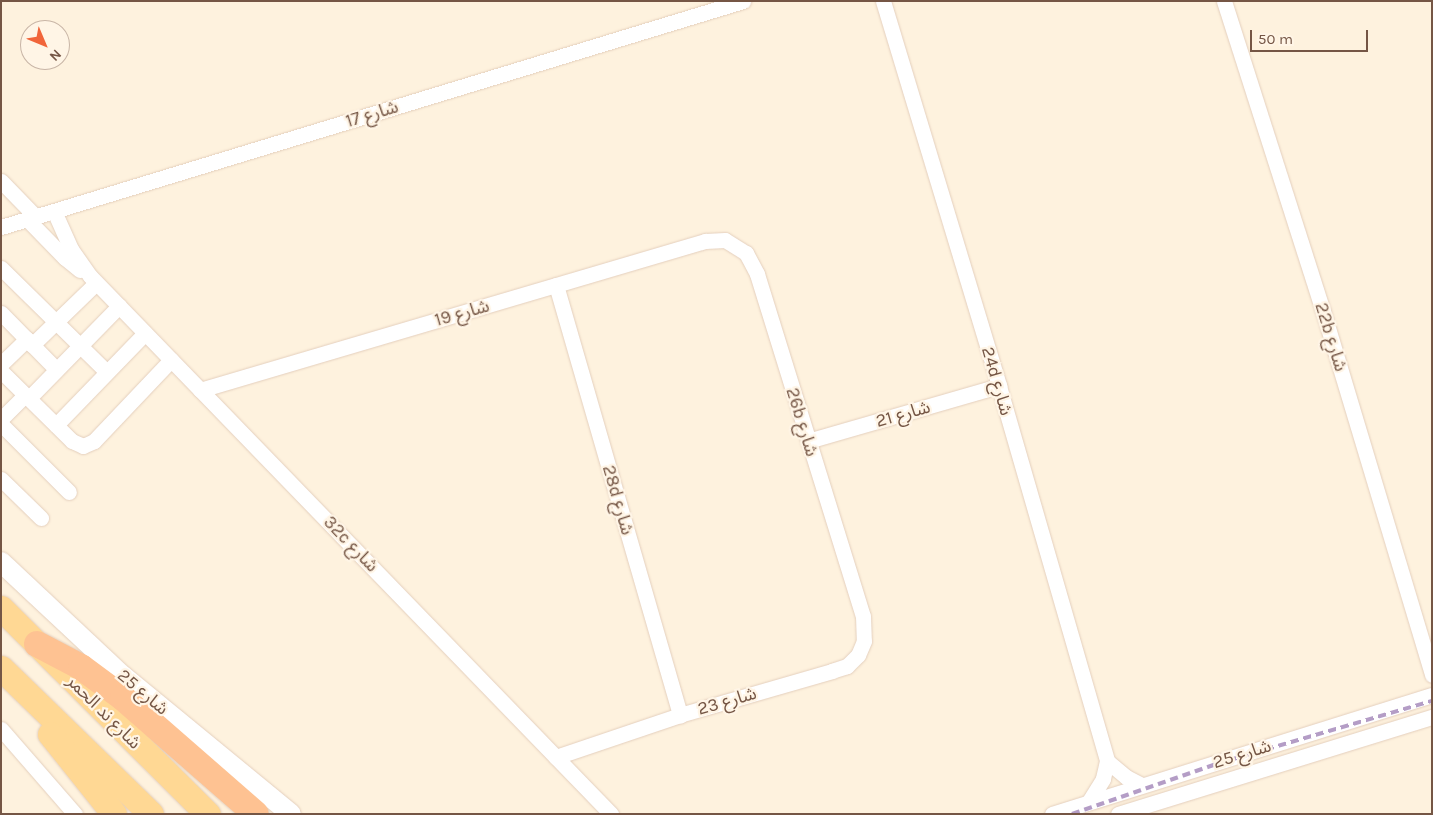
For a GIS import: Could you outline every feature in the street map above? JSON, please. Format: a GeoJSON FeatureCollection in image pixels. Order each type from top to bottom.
{"type":"FeatureCollection","features":[{"type":"Feature","properties":{"kind":"highway"},"geometry":{"type":"LineString","coordinates":[[37,644],[81,667],[123,698],[256,814]]}},
{"type":"Feature","properties":{"kind":"main road","name":"شارع ند الحمر"},"geometry":{"type":"LineString","coordinates":[[1,608],[208,814]]}},
{"type":"Feature","properties":{"kind":"main road"},"geometry":{"type":"LineString","coordinates":[[3,670],[36,717],[114,814]]}},
{"type":"Feature","properties":{"kind":"main road"},"geometry":{"type":"LineString","coordinates":[[3,670],[151,814]]}},
{"type":"Feature","properties":{"kind":"street","name":"شارع 17"},"geometry":{"type":"LineString","coordinates":[[2,225],[54,211],[702,7],[743,1]]}},
{"type":"Feature","properties":{"kind":"street","name":"24d شارع"},"geometry":{"type":"LineString","coordinates":[[883,1],[999,386],[1107,761]]}},
{"type":"Feature","properties":{"kind":"street","name":"22b شارع"},"geometry":{"type":"LineString","coordinates":[[1224,1],[1323,311],[1432,675]]}},
{"type":"Feature","properties":{"kind":"street","name":"32c شارع"},"geometry":{"type":"LineString","coordinates":[[1,181],[65,258],[93,279]]}},
{"type":"Feature","properties":{"kind":"street","name":"32c شارع"},"geometry":{"type":"LineString","coordinates":[[54,211],[71,249],[93,279],[611,814]]}},
{"type":"Feature","properties":{"kind":"street","name":"شارع 19"},"geometry":{"type":"LineString","coordinates":[[200,390],[705,241],[725,240]]}},
{"type":"Feature","properties":{"kind":"street","name":"26b شارع"},"geometry":{"type":"LineString","coordinates":[[725,240],[738,246],[753,263],[863,616]]}},
{"type":"Feature","properties":{"kind":"street"},"geometry":{"type":"LineString","coordinates":[[1,268],[108,372]]}},
{"type":"Feature","properties":{"kind":"street"},"geometry":{"type":"LineString","coordinates":[[1,364],[56,322],[93,279]]}},
{"type":"Feature","properties":{"kind":"street","name":"28d شارع"},"geometry":{"type":"LineString","coordinates":[[556,285],[680,715]]}},
{"type":"Feature","properties":{"kind":"street"},"geometry":{"type":"LineString","coordinates":[[70,492],[3,428],[27,396],[119,306]]}},
{"type":"Feature","properties":{"kind":"street"},"geometry":{"type":"LineString","coordinates":[[1,313],[56,369]]}},
{"type":"Feature","properties":{"kind":"street"},"geometry":{"type":"LineString","coordinates":[[56,424],[145,333]]}},
{"type":"Feature","properties":{"kind":"street"},"geometry":{"type":"LineString","coordinates":[[1,371],[76,444],[88,445],[171,360]]}},
{"type":"Feature","properties":{"kind":"street","name":"شارع 21"},"geometry":{"type":"LineString","coordinates":[[808,441],[999,386]]}},
{"type":"Feature","properties":{"kind":"street"},"geometry":{"type":"LineString","coordinates":[[1,479],[41,518]]}},
{"type":"Feature","properties":{"kind":"street","name":"شارع 25"},"geometry":{"type":"LineString","coordinates":[[1,562],[130,682],[291,814]]}},
{"type":"Feature","properties":{"kind":"street","name":"شارع 23"},"geometry":{"type":"LineString","coordinates":[[556,757],[680,715],[847,666],[858,655],[864,641],[863,616]]}},
{"type":"Feature","properties":{"kind":"street","name":"شارع 25"},"geometry":{"type":"LineString","coordinates":[[1052,814],[1432,696]]}},
{"type":"Feature","properties":{"kind":"street","name":"شارع 25"},"geometry":{"type":"LineString","coordinates":[[1118,814],[1432,717]]}},
{"type":"Feature","properties":{"kind":"street"},"geometry":{"type":"LineString","coordinates":[[1,729],[75,814]]}},
{"type":"Feature","properties":{"kind":"street"},"geometry":{"type":"LineString","coordinates":[[1107,761],[1119,773],[1142,785]]}},
{"type":"Feature","properties":{"kind":"street"},"geometry":{"type":"LineString","coordinates":[[1089,802],[1103,779],[1107,761]]}},
{"type":"Feature","properties":{"kind":"railway"},"geometry":{"type":"LineString","coordinates":[[1072,814],[1216,764],[1432,701]]}}]}
